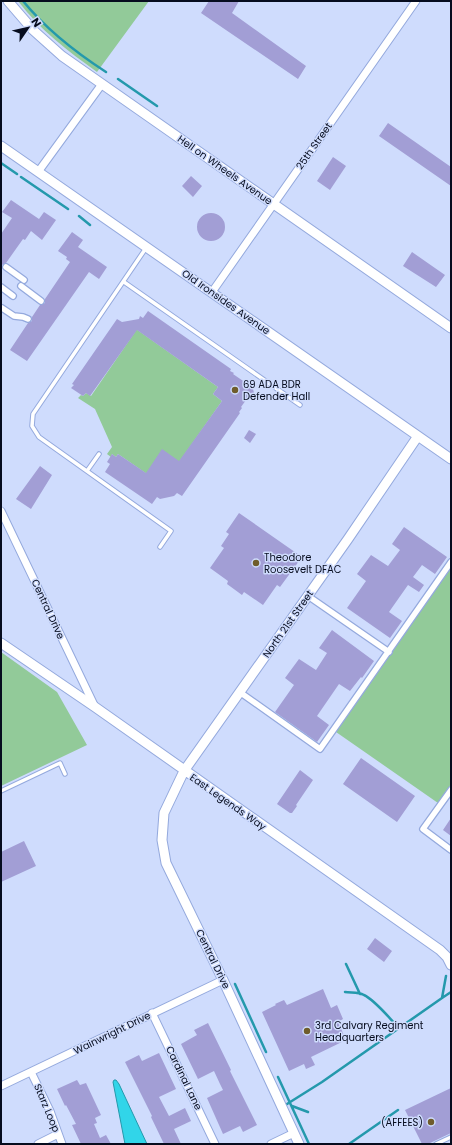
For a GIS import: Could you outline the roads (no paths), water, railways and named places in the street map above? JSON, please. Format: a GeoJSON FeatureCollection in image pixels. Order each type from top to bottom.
{"type":"FeatureCollection","features":[{"type":"Feature","properties":{"kind":"street","name":"Hell on Wheels Avenue"},"geometry":{"type":"LineString","coordinates":[[8,1],[33,30],[62,56],[451,328]]}},
{"type":"Feature","properties":{"kind":"street","name":"25th Street"},"geometry":{"type":"LineString","coordinates":[[212,292],[416,1]]}},
{"type":"Feature","properties":{"kind":"street"},"geometry":{"type":"LineString","coordinates":[[38,172],[102,84]]}},
{"type":"Feature","properties":{"kind":"street","name":"Old Ironsides Avenue"},"geometry":{"type":"LineString","coordinates":[[1,146],[451,458]]}},
{"type":"Feature","properties":{"kind":"street"},"geometry":{"type":"LineString","coordinates":[[6,267],[24,280]]}},
{"type":"Feature","properties":{"kind":"street"},"geometry":{"type":"LineString","coordinates":[[21,286],[41,301]]}},
{"type":"Feature","properties":{"kind":"street"},"geometry":{"type":"LineString","coordinates":[[1,287],[13,296]]}},
{"type":"Feature","properties":{"kind":"street"},"geometry":{"type":"LineString","coordinates":[[2,308],[14,316],[28,319]]}},
{"type":"Feature","properties":{"kind":"street","name":"North 21st Street"},"geometry":{"type":"LineString","coordinates":[[184,771],[348,539],[418,436]]}},
{"type":"Feature","properties":{"kind":"street","name":"Central Drive"},"geometry":{"type":"LineString","coordinates":[[1,510],[94,707]]}},
{"type":"Feature","properties":{"kind":"street"},"geometry":{"type":"LineString","coordinates":[[240,692],[320,749],[451,562]]}},
{"type":"Feature","properties":{"kind":"street"},"geometry":{"type":"LineString","coordinates":[[308,596],[388,652]]}},
{"type":"Feature","properties":{"kind":"street","name":"East Legends Way"},"geometry":{"type":"LineString","coordinates":[[1,643],[440,950],[451,964]]}},
{"type":"Feature","properties":{"kind":"street","name":"Central Drive"},"geometry":{"type":"LineString","coordinates":[[184,771],[164,813],[162,840],[166,863],[223,980],[299,1144]]}},
{"type":"Feature","properties":{"kind":"street"},"geometry":{"type":"LineString","coordinates":[[451,790],[423,829],[451,850]]}},
{"type":"Feature","properties":{"kind":"street","name":"Wainwright Drive"},"geometry":{"type":"LineString","coordinates":[[1,1086],[223,980]]}},
{"type":"Feature","properties":{"kind":"street","name":"Cardinal Lane"},"geometry":{"type":"LineString","coordinates":[[152,1013],[215,1144]]}},
{"type":"Feature","properties":{"kind":"street","name":"Starz Loop"},"geometry":{"type":"LineString","coordinates":[[31,1072],[50,1111],[62,1144]]}},
{"type":"Feature","properties":{"kind":"street"},"geometry":{"type":"LineString","coordinates":[[271,1144],[294,1133]]}},
{"type":"Feature","properties":{"kind":"street"},"geometry":{"type":"LineString","coordinates":[[38,1144],[58,1134]]}},
{"type":"Feature","properties":{"kind":"lane"},"geometry":{"type":"LineString","coordinates":[[147,247],[33,414],[32,426],[39,437],[171,530],[160,547]]}},
{"type":"Feature","properties":{"kind":"lane"},"geometry":{"type":"LineString","coordinates":[[124,282],[300,405]]}},
{"type":"Feature","properties":{"kind":"lane"},"geometry":{"type":"LineString","coordinates":[[87,471],[99,454]]}},
{"type":"Feature","properties":{"kind":"lane"},"geometry":{"type":"LineString","coordinates":[[1,791],[60,763],[65,774]]}},
{"type":"Feature","properties":{"kind":"lane"},"geometry":{"type":"LineString","coordinates":[[436,1144],[451,1137]]}},
{"type":"Feature","properties":{"kind":"water"},"geometry":{"type":"Polygon","coordinates":[[[116,1080],[119,1084],[147,1144],[125,1144],[113,1082],[116,1080]]]}},
{"type":"Feature","properties":{"kind":"waterway"},"geometry":{"type":"LineString","coordinates":[[23,1],[41,21],[62,40],[106,72]]}},
{"type":"Feature","properties":{"kind":"waterway"},"geometry":{"type":"LineString","coordinates":[[118,79],[157,106]]}},
{"type":"Feature","properties":{"kind":"waterway"},"geometry":{"type":"LineString","coordinates":[[1,163],[17,174]]}},
{"type":"Feature","properties":{"kind":"waterway"},"geometry":{"type":"LineString","coordinates":[[21,177],[68,209]]}},
{"type":"Feature","properties":{"kind":"waterway"},"geometry":{"type":"LineString","coordinates":[[79,216],[90,225]]}},
{"type":"Feature","properties":{"kind":"waterway"},"geometry":{"type":"LineString","coordinates":[[346,964],[360,994]]}},
{"type":"Feature","properties":{"kind":"waterway"},"geometry":{"type":"LineString","coordinates":[[442,998],[446,976]]}},
{"type":"Feature","properties":{"kind":"waterway"},"geometry":{"type":"LineString","coordinates":[[235,984],[266,1052]]}},
{"type":"Feature","properties":{"kind":"waterway"},"geometry":{"type":"LineString","coordinates":[[345,992],[359,993],[368,997],[378,1005],[399,1028]]}},
{"type":"Feature","properties":{"kind":"waterway"},"geometry":{"type":"LineString","coordinates":[[287,1104],[322,1082],[451,992]]}},
{"type":"Feature","properties":{"kind":"waterway"},"geometry":{"type":"LineString","coordinates":[[278,1077],[309,1144]]}},
{"type":"Feature","properties":{"kind":"waterway"},"geometry":{"type":"LineString","coordinates":[[292,1106],[308,1112]]}},
{"type":"Feature","properties":{"kind":"waterway"},"geometry":{"type":"LineString","coordinates":[[349,1144],[398,1110]]}},
{"type":"Feature","properties":{"kind":"place","name":"69 ADA BDR Defender Hall"},"geometry":{"type":"Point","coordinates":[235,390]}},
{"type":"Feature","properties":{"kind":"place","name":"Theodore Roosevelt DFAC"},"geometry":{"type":"Point","coordinates":[256,563]}},
{"type":"Feature","properties":{"kind":"place","name":"3rd Calvary Regiment Headquarters"},"geometry":{"type":"Point","coordinates":[307,1031]}},
{"type":"Feature","properties":{"kind":"place","name":"(AFFEES)"},"geometry":{"type":"Point","coordinates":[431,1122]}}]}
